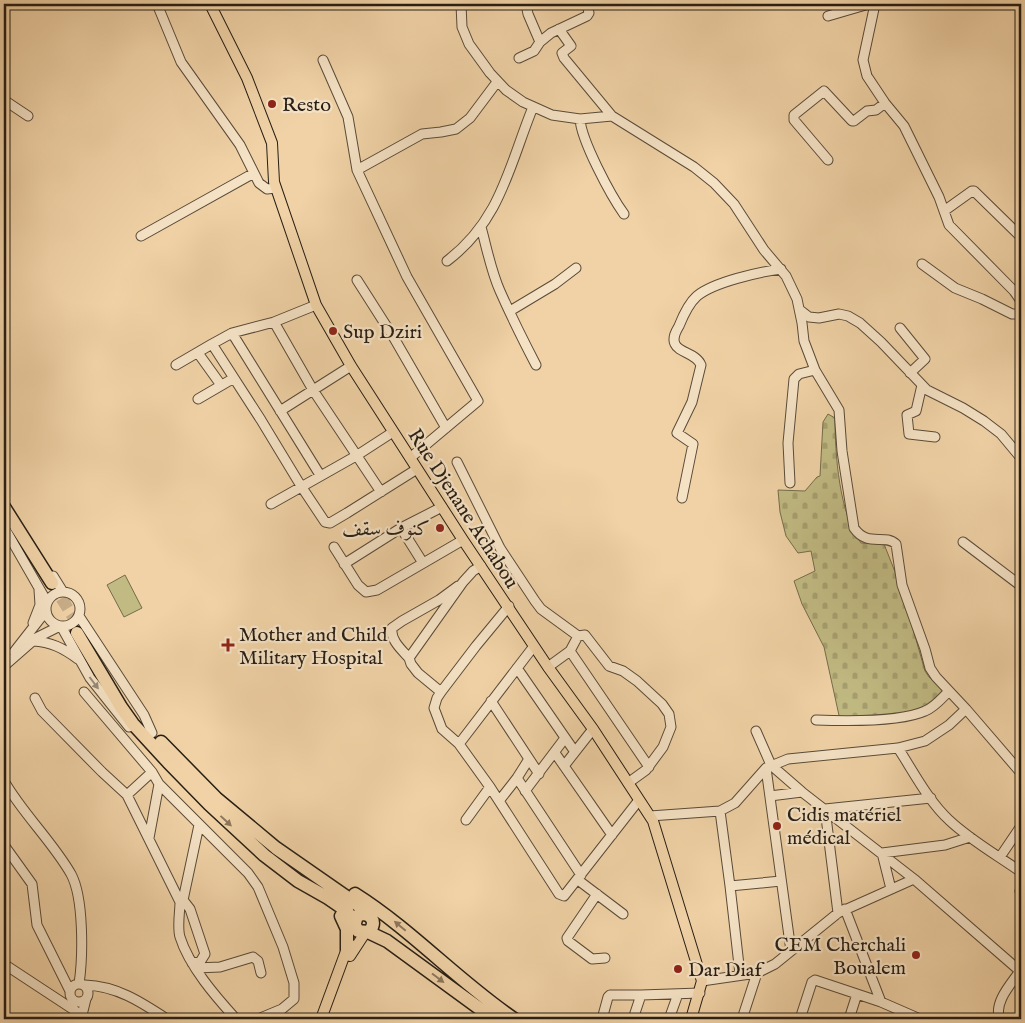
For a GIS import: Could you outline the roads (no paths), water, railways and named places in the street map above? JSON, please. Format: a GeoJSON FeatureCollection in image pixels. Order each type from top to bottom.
{"type":"FeatureCollection","features":[{"type":"Feature","properties":{"kind":"highway"},"geometry":{"type":"LineString","coordinates":[[4,507],[47,586]]}},
{"type":"Feature","properties":{"kind":"highway"},"geometry":{"type":"LineString","coordinates":[[4,516],[47,586]]}},
{"type":"Feature","properties":{"kind":"highway"},"geometry":{"type":"LineString","coordinates":[[78,632],[121,707],[216,798],[284,854],[358,905],[364,926]]}},
{"type":"Feature","properties":{"kind":"highway"},"geometry":{"type":"LineString","coordinates":[[148,734],[221,816],[264,855],[338,913],[344,920],[348,936],[347,950]]}},
{"type":"Feature","properties":{"kind":"highway"},"geometry":{"type":"LineString","coordinates":[[260,834],[302,858],[387,915],[450,969],[514,1019]]}},
{"type":"Feature","properties":{"kind":"highway"},"geometry":{"type":"LineString","coordinates":[[298,881],[347,910],[364,926],[393,944],[494,1019]]}},
{"type":"Feature","properties":{"kind":"highway"},"geometry":{"type":"LineString","coordinates":[[364,926],[383,929],[450,969]]}},
{"type":"Feature","properties":{"kind":"main road","name":"Rue Djenane Achabou"},"geometry":{"type":"LineString","coordinates":[[210,4],[247,78],[272,143],[276,188],[316,305],[351,366],[463,540],[509,606],[548,667],[594,729],[650,816],[656,830],[702,981],[691,1019]]}},
{"type":"Feature","properties":{"kind":"main road"},"geometry":{"type":"LineString","coordinates":[[321,1019],[347,950],[364,926]]}},
{"type":"Feature","properties":{"kind":"main road"},"geometry":{"type":"LineString","coordinates":[[333,990],[364,926]]}},
{"type":"Feature","properties":{"kind":"street"},"geometry":{"type":"LineString","coordinates":[[4,8],[8,4]]}},
{"type":"Feature","properties":{"kind":"street"},"geometry":{"type":"LineString","coordinates":[[69,4],[80,4]]}},
{"type":"Feature","properties":{"kind":"street"},"geometry":{"type":"LineString","coordinates":[[157,4],[182,62],[240,145],[263,187],[276,188]]}},
{"type":"Feature","properties":{"kind":"street"},"geometry":{"type":"LineString","coordinates":[[462,4],[462,26],[466,36],[476,55],[497,82],[506,90],[532,107],[552,115],[580,119],[612,116]]}},
{"type":"Feature","properties":{"kind":"street"},"geometry":{"type":"LineString","coordinates":[[526,4],[528,14],[540,42]]}},
{"type":"Feature","properties":{"kind":"street"},"geometry":{"type":"LineString","coordinates":[[519,58],[534,51],[546,36],[589,15],[586,4]]}},
{"type":"Feature","properties":{"kind":"street"},"geometry":{"type":"LineString","coordinates":[[828,16],[869,4]]}},
{"type":"Feature","properties":{"kind":"street"},"geometry":{"type":"LineString","coordinates":[[875,4],[864,55],[867,76],[885,103],[904,126],[950,225],[1014,291],[1021,301]]}},
{"type":"Feature","properties":{"kind":"street"},"geometry":{"type":"LineString","coordinates":[[1020,4],[1021,8]]}},
{"type":"Feature","properties":{"kind":"street"},"geometry":{"type":"LineString","coordinates":[[560,29],[571,46],[562,55],[612,116],[687,162],[714,183],[734,204],[764,250],[781,269],[797,299],[804,341],[815,370],[839,410],[842,452],[854,528],[859,535],[866,539],[892,540],[896,544],[902,585],[930,668],[1021,773]]}},
{"type":"Feature","properties":{"kind":"street"},"geometry":{"type":"LineString","coordinates":[[323,60],[348,117],[357,170],[407,277],[478,401],[410,458]]}},
{"type":"Feature","properties":{"kind":"street"},"geometry":{"type":"LineString","coordinates":[[357,170],[422,134],[449,131],[456,128],[470,118],[497,82]]}},
{"type":"Feature","properties":{"kind":"street"},"geometry":{"type":"LineString","coordinates":[[828,160],[794,120],[794,114],[824,91],[854,121],[867,111],[876,110],[885,103]]}},
{"type":"Feature","properties":{"kind":"street"},"geometry":{"type":"LineString","coordinates":[[4,100],[28,116]]}},
{"type":"Feature","properties":{"kind":"street"},"geometry":{"type":"LineString","coordinates":[[447,261],[482,227],[494,208],[532,107]]}},
{"type":"Feature","properties":{"kind":"street"},"geometry":{"type":"LineString","coordinates":[[580,119],[580,126],[586,141],[624,214]]}},
{"type":"Feature","properties":{"kind":"street"},"geometry":{"type":"LineString","coordinates":[[141,236],[254,173]]}},
{"type":"Feature","properties":{"kind":"street"},"geometry":{"type":"LineString","coordinates":[[944,211],[974,191],[1021,237]]}},
{"type":"Feature","properties":{"kind":"street"},"geometry":{"type":"LineString","coordinates":[[482,227],[500,291],[514,324],[536,365]]}},
{"type":"Feature","properties":{"kind":"street"},"geometry":{"type":"LineString","coordinates":[[922,264],[955,288],[1015,315],[1021,312]]}},
{"type":"Feature","properties":{"kind":"street"},"geometry":{"type":"LineString","coordinates":[[510,311],[555,284],[576,268]]}},
{"type":"Feature","properties":{"kind":"street"},"geometry":{"type":"LineString","coordinates":[[682,498],[693,444],[677,433],[692,402],[701,365],[694,357],[676,346],[674,336],[683,316],[695,298],[700,294],[726,281],[781,269]]}},
{"type":"Feature","properties":{"kind":"street"},"geometry":{"type":"LineString","coordinates":[[357,280],[394,338],[446,428]]}},
{"type":"Feature","properties":{"kind":"street"},"geometry":{"type":"LineString","coordinates":[[176,365],[232,333],[274,322],[316,305]]}},
{"type":"Feature","properties":{"kind":"street"},"geometry":{"type":"LineString","coordinates":[[800,310],[809,317],[819,318],[839,314],[848,316],[881,342],[927,390],[984,421],[1001,434],[1021,458]]}},
{"type":"Feature","properties":{"kind":"street"},"geometry":{"type":"LineString","coordinates":[[274,322],[313,390],[381,492]]}},
{"type":"Feature","properties":{"kind":"street"},"geometry":{"type":"LineString","coordinates":[[900,328],[924,358],[910,373]]}},
{"type":"Feature","properties":{"kind":"street"},"geometry":{"type":"LineString","coordinates":[[232,333],[320,475]]}},
{"type":"Feature","properties":{"kind":"street"},"geometry":{"type":"LineString","coordinates":[[212,344],[323,520],[328,523],[417,469]]}},
{"type":"Feature","properties":{"kind":"street"},"geometry":{"type":"LineString","coordinates":[[198,352],[220,385]]}},
{"type":"Feature","properties":{"kind":"street"},"geometry":{"type":"LineString","coordinates":[[280,411],[351,366]]}},
{"type":"Feature","properties":{"kind":"street"},"geometry":{"type":"LineString","coordinates":[[790,483],[788,443],[794,379],[799,374],[815,370]]}},
{"type":"Feature","properties":{"kind":"street"},"geometry":{"type":"LineString","coordinates":[[198,398],[234,378]]}},
{"type":"Feature","properties":{"kind":"street"},"geometry":{"type":"LineString","coordinates":[[922,385],[916,411],[907,415],[909,434],[935,436]]}},
{"type":"Feature","properties":{"kind":"street"},"geometry":{"type":"LineString","coordinates":[[271,504],[356,456],[393,432]]}},
{"type":"Feature","properties":{"kind":"street"},"geometry":{"type":"LineString","coordinates":[[457,462],[500,548],[541,609],[578,636],[585,635],[609,666],[623,671],[637,681],[662,704],[669,714],[671,727],[663,746],[649,767],[628,783]]}},
{"type":"Feature","properties":{"kind":"street"},"geometry":{"type":"LineString","coordinates":[[4,500],[47,586],[47,607],[51,621],[78,632]]}},
{"type":"Feature","properties":{"kind":"street"},"geometry":{"type":"LineString","coordinates":[[344,564],[401,528],[442,507]]}},
{"type":"Feature","properties":{"kind":"street"},"geometry":{"type":"LineString","coordinates":[[4,527],[47,586],[68,593],[76,598],[80,606],[78,632],[80,661]]}},
{"type":"Feature","properties":{"kind":"street"},"geometry":{"type":"LineString","coordinates":[[401,528],[423,563]]}},
{"type":"Feature","properties":{"kind":"street"},"geometry":{"type":"LineString","coordinates":[[334,547],[358,585],[362,590],[368,592],[385,586],[463,540]]}},
{"type":"Feature","properties":{"kind":"street"},"geometry":{"type":"LineString","coordinates":[[963,542],[1021,586]]}},
{"type":"Feature","properties":{"kind":"street"},"geometry":{"type":"LineString","coordinates":[[410,658],[463,582],[473,571],[481,566]]}},
{"type":"Feature","properties":{"kind":"street"},"geometry":{"type":"LineString","coordinates":[[441,692],[418,673],[411,664],[410,658],[393,638],[392,628],[439,600],[463,582]]}},
{"type":"Feature","properties":{"kind":"street"},"geometry":{"type":"LineString","coordinates":[[30,638],[47,586]]}},
{"type":"Feature","properties":{"kind":"street"},"geometry":{"type":"LineString","coordinates":[[4,666],[30,638],[51,597],[63,592]]}},
{"type":"Feature","properties":{"kind":"street"},"geometry":{"type":"LineString","coordinates":[[509,606],[441,692],[434,705],[436,716],[442,729],[459,744],[490,787],[559,894],[564,896],[639,800]]}},
{"type":"Feature","properties":{"kind":"street"},"geometry":{"type":"LineString","coordinates":[[30,638],[61,626],[70,625],[79,616]]}},
{"type":"Feature","properties":{"kind":"street"},"geometry":{"type":"LineString","coordinates":[[548,667],[570,651],[578,636]]}},
{"type":"Feature","properties":{"kind":"street"},"geometry":{"type":"LineString","coordinates":[[30,638],[62,648],[80,661],[90,678],[125,724],[148,734]]}},
{"type":"Feature","properties":{"kind":"street"},"geometry":{"type":"LineString","coordinates":[[459,744],[534,646]]}},
{"type":"Feature","properties":{"kind":"street"},"geometry":{"type":"LineString","coordinates":[[570,651],[649,767]]}},
{"type":"Feature","properties":{"kind":"street"},"geometry":{"type":"LineString","coordinates":[[517,668],[575,752]]}},
{"type":"Feature","properties":{"kind":"street"},"geometry":{"type":"LineString","coordinates":[[816,720],[847,721],[914,715],[926,711],[949,691]]}},
{"type":"Feature","properties":{"kind":"street"},"geometry":{"type":"LineString","coordinates":[[84,692],[152,772],[159,784],[248,874],[258,887],[286,956],[294,983],[294,999],[282,1008],[258,1019]]}},
{"type":"Feature","properties":{"kind":"street"},"geometry":{"type":"LineString","coordinates":[[35,698],[42,711],[127,795],[182,901],[190,909],[205,954],[200,962],[194,965]]}},
{"type":"Feature","properties":{"kind":"street"},"geometry":{"type":"LineString","coordinates":[[491,701],[539,774]]}},
{"type":"Feature","properties":{"kind":"street"},"geometry":{"type":"LineString","coordinates":[[650,816],[720,811],[735,803],[768,766],[788,759],[898,748],[925,741],[949,725],[966,709]]}},
{"type":"Feature","properties":{"kind":"street"},"geometry":{"type":"LineString","coordinates":[[564,766],[594,729]]}},
{"type":"Feature","properties":{"kind":"street"},"geometry":{"type":"LineString","coordinates":[[756,731],[768,766],[770,796],[790,951]]}},
{"type":"Feature","properties":{"kind":"street"},"geometry":{"type":"LineString","coordinates":[[525,791],[565,738]]}},
{"type":"Feature","properties":{"kind":"street"},"geometry":{"type":"LineString","coordinates":[[898,748],[931,798],[948,819],[970,837],[1021,872]]}},
{"type":"Feature","properties":{"kind":"street"},"geometry":{"type":"LineString","coordinates":[[555,753],[612,835]]}},
{"type":"Feature","properties":{"kind":"street"},"geometry":{"type":"LineString","coordinates":[[499,801],[529,759]]}},
{"type":"Feature","properties":{"kind":"street"},"geometry":{"type":"LineString","coordinates":[[768,766],[882,853],[1021,971],[1008,988],[997,1008],[1000,1019]]}},
{"type":"Feature","properties":{"kind":"street"},"geometry":{"type":"LineString","coordinates":[[127,795],[152,772]]}},
{"type":"Feature","properties":{"kind":"street"},"geometry":{"type":"LineString","coordinates":[[517,778],[579,878],[623,914]]}},
{"type":"Feature","properties":{"kind":"street"},"geometry":{"type":"LineString","coordinates":[[4,781],[59,855],[72,876],[81,916],[82,965],[85,989],[79,1017]]}},
{"type":"Feature","properties":{"kind":"street"},"geometry":{"type":"LineString","coordinates":[[149,838],[159,784]]}},
{"type":"Feature","properties":{"kind":"street"},"geometry":{"type":"LineString","coordinates":[[466,820],[490,787]]}},
{"type":"Feature","properties":{"kind":"street"},"geometry":{"type":"LineString","coordinates":[[770,796],[802,792]]}},
{"type":"Feature","properties":{"kind":"street"},"geometry":{"type":"LineString","coordinates":[[825,809],[931,798]]}},
{"type":"Feature","properties":{"kind":"street"},"geometry":{"type":"LineString","coordinates":[[825,809],[842,911],[881,1002]]}},
{"type":"Feature","properties":{"kind":"street"},"geometry":{"type":"LineString","coordinates":[[720,811],[740,974]]}},
{"type":"Feature","properties":{"kind":"street"},"geometry":{"type":"LineString","coordinates":[[198,825],[182,901],[180,936],[202,979],[236,1019]]}},
{"type":"Feature","properties":{"kind":"street"},"geometry":{"type":"LineString","coordinates":[[1000,857],[1021,826]]}},
{"type":"Feature","properties":{"kind":"street"},"geometry":{"type":"LineString","coordinates":[[882,853],[945,845],[970,837]]}},
{"type":"Feature","properties":{"kind":"street"},"geometry":{"type":"LineString","coordinates":[[4,845],[32,884],[37,925],[72,995],[79,1017]]}},
{"type":"Feature","properties":{"kind":"street"},"geometry":{"type":"LineString","coordinates":[[882,853],[891,889]]}},
{"type":"Feature","properties":{"kind":"street"},"geometry":{"type":"LineString","coordinates":[[702,981],[757,973],[775,964],[842,911],[914,879]]}},
{"type":"Feature","properties":{"kind":"street"},"geometry":{"type":"LineString","coordinates":[[730,886],[781,881]]}},
{"type":"Feature","properties":{"kind":"street"},"geometry":{"type":"LineString","coordinates":[[1021,889],[1021,896]]}},
{"type":"Feature","properties":{"kind":"street"},"geometry":{"type":"LineString","coordinates":[[597,894],[567,938],[568,941],[592,959],[605,958]]}},
{"type":"Feature","properties":{"kind":"street"},"geometry":{"type":"LineString","coordinates":[[194,965],[220,968],[253,957],[258,961],[261,973]]}},
{"type":"Feature","properties":{"kind":"street"},"geometry":{"type":"LineString","coordinates":[[4,964],[79,1017]]}},
{"type":"Feature","properties":{"kind":"street"},"geometry":{"type":"LineString","coordinates":[[742,1019],[757,973]]}},
{"type":"Feature","properties":{"kind":"street"},"geometry":{"type":"LineString","coordinates":[[800,1019],[814,981],[881,1002],[899,1015],[920,1019]]}},
{"type":"Feature","properties":{"kind":"street"},"geometry":{"type":"LineString","coordinates":[[72,995],[73,986],[101,991],[120,991],[167,1019]]}},
{"type":"Feature","properties":{"kind":"street"},"geometry":{"type":"LineString","coordinates":[[72,995],[81,1002],[85,989]]}},
{"type":"Feature","properties":{"kind":"street"},"geometry":{"type":"LineString","coordinates":[[602,1019],[609,996],[700,993]]}},
{"type":"Feature","properties":{"kind":"street"},"geometry":{"type":"LineString","coordinates":[[669,1019],[678,994]]}},
{"type":"Feature","properties":{"kind":"street"},"geometry":{"type":"LineString","coordinates":[[849,1019],[857,994]]}},
{"type":"Feature","properties":{"kind":"street"},"geometry":{"type":"LineString","coordinates":[[633,1019],[641,996]]}},
{"type":"Feature","properties":{"kind":"tunnel"},"geometry":{"type":"LineString","coordinates":[[52,583],[82,631]]}},
{"type":"Feature","properties":{"kind":"place","name":"Resto"},"geometry":{"type":"Point","coordinates":[272,104]}},
{"type":"Feature","properties":{"kind":"place","name":"Sup Dziri"},"geometry":{"type":"Point","coordinates":[333,331]}},
{"type":"Feature","properties":{"kind":"place","name":"كنوف سقف"},"geometry":{"type":"Point","coordinates":[440,528]}},
{"type":"Feature","properties":{"kind":"place","name":"Mother and Child Military Hospital"},"geometry":{"type":"Point","coordinates":[228,645]}},
{"type":"Feature","properties":{"kind":"place","name":"Cidis matériel médical"},"geometry":{"type":"Point","coordinates":[777,826]}},
{"type":"Feature","properties":{"kind":"place","name":"CEM Cherchali Boualem"},"geometry":{"type":"Point","coordinates":[916,955]}},
{"type":"Feature","properties":{"kind":"place","name":"Dar Diaf"},"geometry":{"type":"Point","coordinates":[678,969]}}]}
